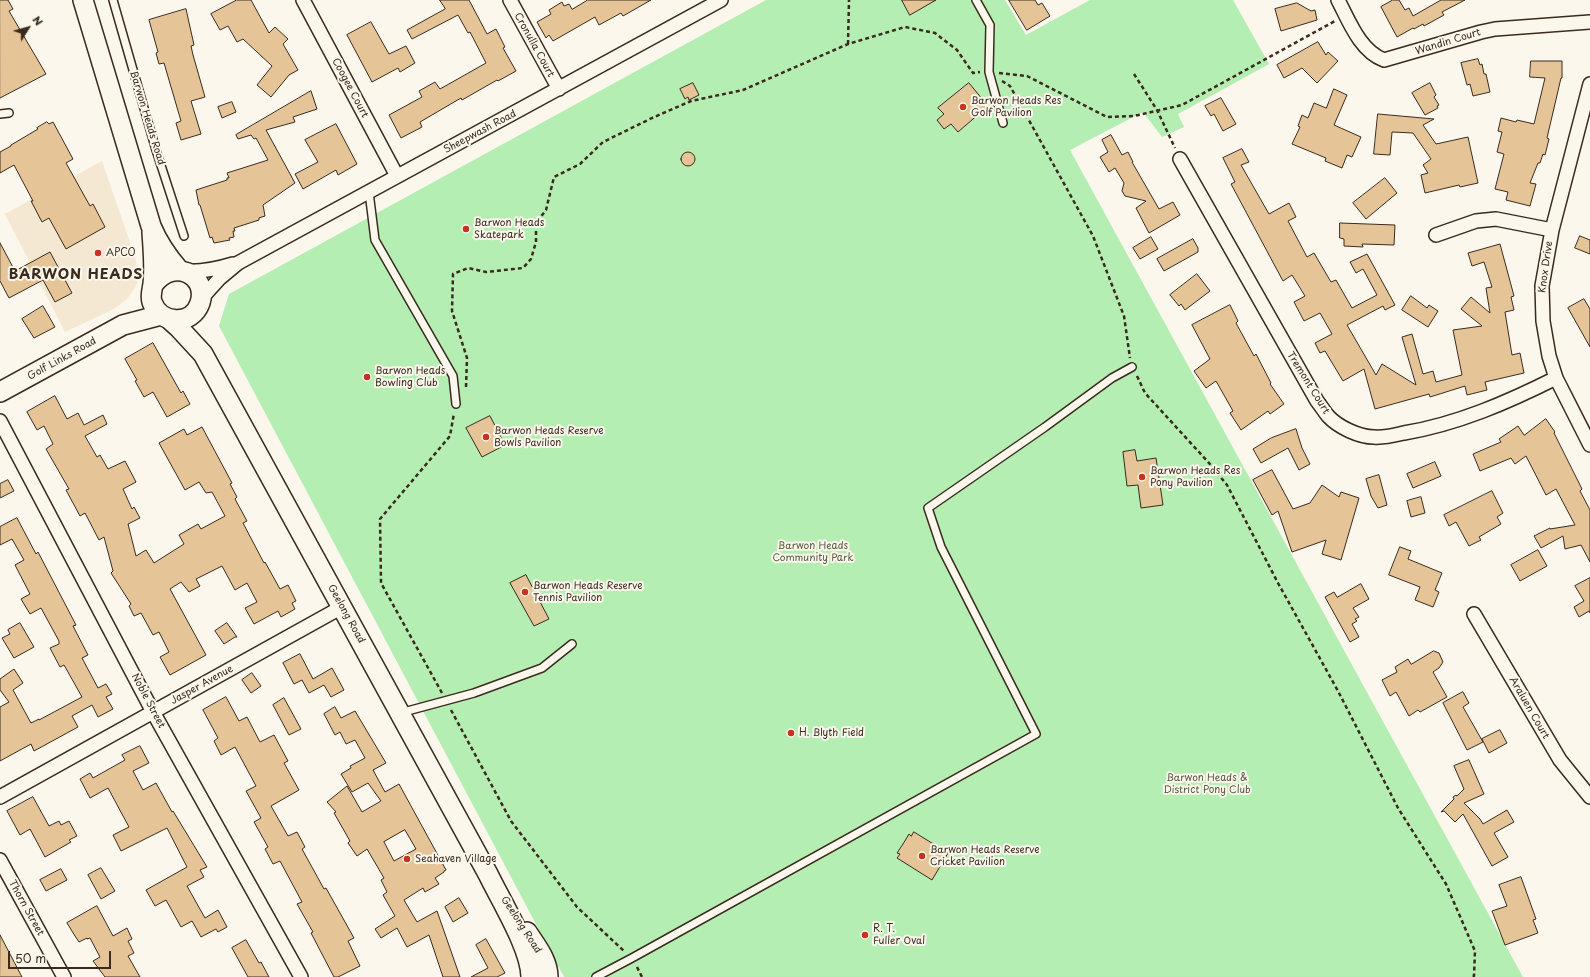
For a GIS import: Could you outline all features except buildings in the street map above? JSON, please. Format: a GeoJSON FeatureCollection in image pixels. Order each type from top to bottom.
{"type":"FeatureCollection","features":[{"type":"Feature","properties":{"kind":"street"},"geometry":{"type":"LineString","coordinates":[[83,0],[151,226],[168,257],[181,271]]}},
{"type":"Feature","properties":{"kind":"street","name":"Coogee Court"},"geometry":{"type":"LineString","coordinates":[[303,0],[397,176]]}},
{"type":"Feature","properties":{"kind":"street","name":"Cronulla Court"},"geometry":{"type":"LineString","coordinates":[[510,0],[559,89]]}},
{"type":"Feature","properties":{"kind":"street","name":"Wandin Court"},"geometry":{"type":"LineString","coordinates":[[1338,0],[1359,39],[1376,57],[1384,60],[1495,29],[1590,22]]}},
{"type":"Feature","properties":{"kind":"street","name":"Sheepwash Road"},"geometry":{"type":"LineString","coordinates":[[200,303],[220,278],[238,263],[559,89],[717,1]]}},
{"type":"Feature","properties":{"kind":"street","name":"Knox Drive"},"geometry":{"type":"LineString","coordinates":[[1589,440],[1556,378],[1543,321],[1542,286],[1552,230],[1586,124],[1590,84]]}},
{"type":"Feature","properties":{"kind":"street","name":"Tremont Court"},"geometry":{"type":"LineString","coordinates":[[1180,159],[1317,401],[1328,416],[1341,426],[1356,433],[1374,437],[1420,431],[1505,403],[1556,378]]}},
{"type":"Feature","properties":{"kind":"street"},"geometry":{"type":"LineString","coordinates":[[1436,234],[1476,221],[1496,220],[1552,230]]}},
{"type":"Feature","properties":{"kind":"street"},"geometry":{"type":"LineString","coordinates":[[151,226],[151,301],[155,309],[165,317],[178,320],[186,318],[194,313],[200,303],[201,290],[198,282],[192,275],[181,271],[165,272],[158,278],[152,289]]}},
{"type":"Feature","properties":{"kind":"street","name":"Sheepwash Road"},"geometry":{"type":"LineString","coordinates":[[181,271],[198,272],[214,270],[238,263]]}},
{"type":"Feature","properties":{"kind":"street","name":"Golf Links Road"},"geometry":{"type":"LineString","coordinates":[[123,325],[152,289]]}},
{"type":"Feature","properties":{"kind":"street","name":"Geelong Road"},"geometry":{"type":"LineString","coordinates":[[200,303],[199,333],[203,354]]}},
{"type":"Feature","properties":{"kind":"street","name":"Golf Links Road"},"geometry":{"type":"LineString","coordinates":[[0,392],[123,325],[165,317]]}},
{"type":"Feature","properties":{"kind":"street","name":"Geelong Road"},"geometry":{"type":"LineString","coordinates":[[165,317],[184,333],[203,354],[488,874],[523,944],[531,970],[531,977]]}},
{"type":"Feature","properties":{"kind":"street","name":"Noble Street"},"geometry":{"type":"LineString","coordinates":[[0,421],[153,712],[302,977]]}},
{"type":"Feature","properties":{"kind":"street","name":"Jasper Avenue"},"geometry":{"type":"LineString","coordinates":[[0,797],[342,607]]}},
{"type":"Feature","properties":{"kind":"street","name":"Araluen Court"},"geometry":{"type":"LineString","coordinates":[[1474,614],[1560,760],[1590,797]]}},
{"type":"Feature","properties":{"kind":"street","name":"Thorn Street"},"geometry":{"type":"LineString","coordinates":[[0,860],[64,977]]}},
{"type":"Feature","properties":{"kind":"street","name":"Geelong Road"},"geometry":{"type":"LineString","coordinates":[[488,874],[544,960],[548,969],[548,977]]}},
{"type":"Feature","properties":{"kind":"lane","name":"Barwon Heads Road"},"geometry":{"type":"LineString","coordinates":[[113,0],[156,150],[184,236]]}},
{"type":"Feature","properties":{"kind":"lane"},"geometry":{"type":"LineString","coordinates":[[976,0],[990,25],[989,72],[1003,123]]}},
{"type":"Feature","properties":{"kind":"lane"},"geometry":{"type":"LineString","coordinates":[[0,114],[9,113]]}},
{"type":"Feature","properties":{"kind":"lane"},"geometry":{"type":"LineString","coordinates":[[368,192],[375,240],[453,376],[456,404]]}},
{"type":"Feature","properties":{"kind":"lane"},"geometry":{"type":"LineString","coordinates":[[596,977],[1036,734],[941,547],[928,508],[1045,427],[1112,378],[1132,367]]}},
{"type":"Feature","properties":{"kind":"lane"},"geometry":{"type":"LineString","coordinates":[[400,713],[474,693],[542,668],[572,644]]}},
{"type":"Feature","properties":{"kind":"path"},"geometry":{"type":"LineString","coordinates":[[848,44],[849,0]]}},
{"type":"Feature","properties":{"kind":"path"},"geometry":{"type":"LineString","coordinates":[[456,404],[465,391],[467,358],[452,311],[453,274],[468,268],[486,272],[523,268],[531,259],[536,242],[536,223],[546,210],[554,177],[580,164],[603,142],[652,118],[691,101],[743,90],[848,44],[905,27],[935,33],[957,50],[973,73],[989,72],[1027,76],[1107,117],[1134,116],[1182,105],[1346,15]]}},
{"type":"Feature","properties":{"kind":"path"},"geometry":{"type":"LineString","coordinates":[[989,72],[1010,86],[1093,236],[1124,316],[1132,367],[1145,393],[1209,463],[1227,485],[1278,583],[1338,691],[1398,808],[1446,884],[1475,951],[1474,977]]}},
{"type":"Feature","properties":{"kind":"path"},"geometry":{"type":"LineString","coordinates":[[1134,74],[1157,110],[1180,159]]}},
{"type":"Feature","properties":{"kind":"shaded area"},"geometry":{"type":"Polygon","coordinates":[[[102,161],[136,260],[139,276],[136,286],[127,299],[114,309],[65,332],[5,214],[102,161]]]}},
{"type":"Feature","properties":{"kind":"green space","name":"Barwon Heads Community Park"},"geometry":{"type":"Polygon","coordinates":[[[766,0],[1005,0],[1026,35],[1090,0],[1233,0],[1269,64],[1178,114],[1184,127],[1162,137],[1143,112],[1070,150],[1523,977],[564,977],[219,326],[229,294],[766,0]]]}},
{"type":"Feature","properties":{"kind":"place","name":"Barwon Heads Res Golf Pavilion"},"geometry":{"type":"Point","coordinates":[963,107]}},
{"type":"Feature","properties":{"kind":"place","name":"Barwon Heads Skatepark"},"geometry":{"type":"Point","coordinates":[466,229]}},
{"type":"Feature","properties":{"kind":"place","name":"APCO"},"geometry":{"type":"Point","coordinates":[98,253]}},
{"type":"Feature","properties":{"kind":"place","name":"Barwon Heads Bowling Club"},"geometry":{"type":"Point","coordinates":[367,377]}},
{"type":"Feature","properties":{"kind":"place","name":"Barwon Heads Reserve Bowls Pavilion"},"geometry":{"type":"Point","coordinates":[486,437]}},
{"type":"Feature","properties":{"kind":"place","name":"Barwon Heads Res Pony Pavilion"},"geometry":{"type":"Point","coordinates":[1142,477]}},
{"type":"Feature","properties":{"kind":"place","name":"Barwon Heads Reserve Tennis Pavilion"},"geometry":{"type":"Point","coordinates":[525,592]}},
{"type":"Feature","properties":{"kind":"place","name":"H. Blyth Field"},"geometry":{"type":"Point","coordinates":[791,733]}},
{"type":"Feature","properties":{"kind":"place","name":"Barwon Heads Reserve Cricket Pavilion"},"geometry":{"type":"Point","coordinates":[922,856]}},
{"type":"Feature","properties":{"kind":"place","name":"Seahaven Village"},"geometry":{"type":"Point","coordinates":[407,859]}},
{"type":"Feature","properties":{"kind":"place","name":"R. T. Fuller Oval"},"geometry":{"type":"Point","coordinates":[865,935]}},
{"type":"Feature","properties":{"kind":"district","name":"BARWON HEADS"},"geometry":{"type":"Point","coordinates":[76,275]}},
{"type":"Feature","properties":{"kind":"park label","name":"Barwon Heads & District Pony Club"},"geometry":{"type":"Point","coordinates":[1207,784]}}]}
